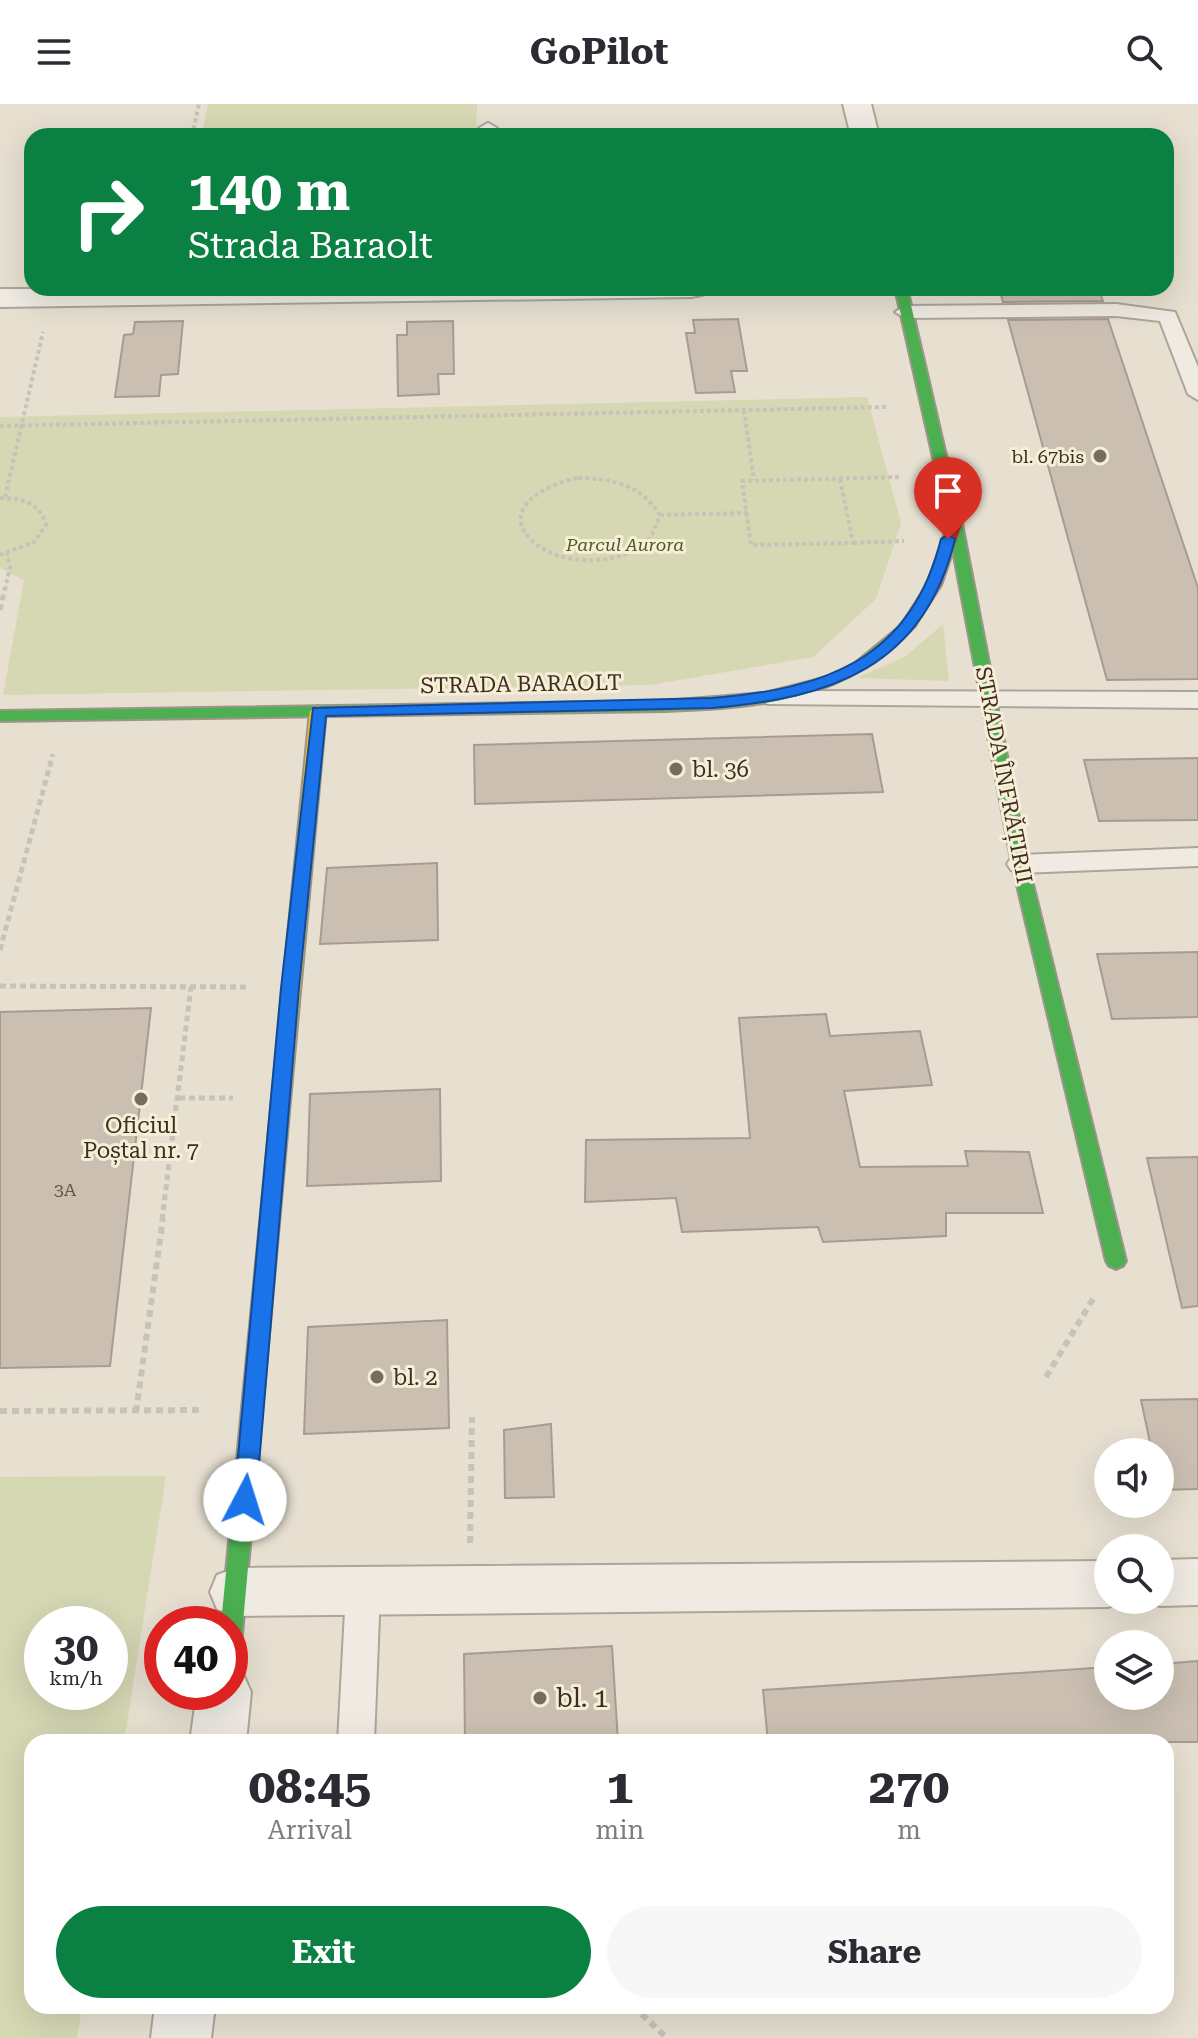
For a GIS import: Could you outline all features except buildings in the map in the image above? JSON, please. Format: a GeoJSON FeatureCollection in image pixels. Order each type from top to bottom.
{"type":"FeatureCollection","features":[{"type":"Feature","properties":{"kind":"street"},"geometry":{"type":"LineString","coordinates":[[857,104],[863,128]]}},
{"type":"Feature","properties":{"kind":"street"},"geometry":{"type":"LineString","coordinates":[[0,298],[108,296]]}},
{"type":"Feature","properties":{"kind":"street","name":"STRADA ÎNFRĂȚIRII"},"geometry":{"type":"LineString","coordinates":[[902,296],[944,476],[952,532],[990,702],[1020,864],[1116,1261]]}},
{"type":"Feature","properties":{"kind":"street","name":"STRADA BARAOLT"},"geometry":{"type":"LineString","coordinates":[[0,716],[712,703],[759,699],[815,686],[852,673],[883,651],[911,621],[931,591],[952,532]]}},
{"type":"Feature","properties":{"kind":"street"},"geometry":{"type":"LineString","coordinates":[[234,1606],[318,711]]}},
{"type":"Feature","properties":{"kind":"street"},"geometry":{"type":"LineString","coordinates":[[1174,1583],[1198,1582]]}},
{"type":"Feature","properties":{"kind":"street"},"geometry":{"type":"LineString","coordinates":[[236,1592],[1094,1584]]}},
{"type":"Feature","properties":{"kind":"street"},"geometry":{"type":"LineString","coordinates":[[219,1734],[222,1710]]}},
{"type":"Feature","properties":{"kind":"street"},"geometry":{"type":"LineString","coordinates":[[181,2038],[184,2014]]}},
{"type":"Feature","properties":{"kind":"lane"},"geometry":{"type":"LineString","coordinates":[[905,312],[1116,310],[1168,316],[1198,394]]}},
{"type":"Feature","properties":{"kind":"lane"},"geometry":{"type":"LineString","coordinates":[[759,699],[990,702],[1198,700]]}},
{"type":"Feature","properties":{"kind":"lane"},"geometry":{"type":"LineString","coordinates":[[1020,864],[1198,857]]}},
{"type":"Feature","properties":{"kind":"lane"},"geometry":{"type":"LineString","coordinates":[[356,1734],[363,1592]]}},
{"type":"Feature","properties":{"kind":"path"},"geometry":{"type":"LineString","coordinates":[[194,128],[199,104]]}},
{"type":"Feature","properties":{"kind":"path"},"geometry":{"type":"LineString","coordinates":[[0,555],[34,542],[46,525],[40,508],[30,502],[2,498],[53,297]]}},
{"type":"Feature","properties":{"kind":"path"},"geometry":{"type":"LineString","coordinates":[[0,426],[927,406]]}},
{"type":"Feature","properties":{"kind":"path"},"geometry":{"type":"LineString","coordinates":[[744,410],[754,480]]}},
{"type":"Feature","properties":{"kind":"path"},"geometry":{"type":"LineString","coordinates":[[944,476],[742,481],[751,545],[853,543],[952,532]]}},
{"type":"Feature","properties":{"kind":"path"},"geometry":{"type":"LineString","coordinates":[[578,478],[600,478],[637,489],[651,498],[660,515],[651,538],[636,549],[615,557],[592,559],[546,551],[530,540],[521,527],[521,513],[528,499],[558,482],[578,478]]}},
{"type":"Feature","properties":{"kind":"path"},"geometry":{"type":"LineString","coordinates":[[840,479],[853,543]]}},
{"type":"Feature","properties":{"kind":"path"},"geometry":{"type":"LineString","coordinates":[[660,515],[747,513]]}},
{"type":"Feature","properties":{"kind":"path"},"geometry":{"type":"LineString","coordinates":[[0,610],[10,567],[7,554]]}},
{"type":"Feature","properties":{"kind":"path"},"geometry":{"type":"LineString","coordinates":[[0,950],[64,714]]}},
{"type":"Feature","properties":{"kind":"path"},"geometry":{"type":"LineString","coordinates":[[0,986],[290,988]]}},
{"type":"Feature","properties":{"kind":"path"},"geometry":{"type":"LineString","coordinates":[[136,1412],[191,987]]}},
{"type":"Feature","properties":{"kind":"path"},"geometry":{"type":"LineString","coordinates":[[1046,1377],[1116,1261]]}},
{"type":"Feature","properties":{"kind":"path"},"geometry":{"type":"LineString","coordinates":[[0,1411],[253,1409]]}},
{"type":"Feature","properties":{"kind":"path"},"geometry":{"type":"LineString","coordinates":[[470,1592],[472,1417]]}},
{"type":"Feature","properties":{"kind":"path"},"geometry":{"type":"LineString","coordinates":[[642,2014],[667,2038]]}},
{"type":"Feature","properties":{"kind":"green space"},"geometry":{"type":"Polygon","coordinates":[[[208,104],[477,104],[476,128],[204,128],[208,104]]]}},
{"type":"Feature","properties":{"kind":"green space","name":"Parcul Aurora"},"geometry":{"type":"Polygon","coordinates":[[[867,397],[901,523],[876,599],[813,657],[650,685],[3,695],[24,580],[0,568],[0,417],[867,397]]]}},
{"type":"Feature","properties":{"kind":"green space"},"geometry":{"type":"Polygon","coordinates":[[[943,624],[949,681],[857,678],[906,656],[943,624]]]}},
{"type":"Feature","properties":{"kind":"green space"},"geometry":{"type":"Polygon","coordinates":[[[166,1476],[125,1734],[24,1734],[24,2014],[81,2014],[77,2038],[0,2038],[0,1477],[166,1476]]]}},
{"type":"Feature","properties":{"kind":"traffic: fast"},"geometry":{"type":"LineString","coordinates":[[903,296],[955,524],[1020,864],[1116,1261]]}},
{"type":"Feature","properties":{"kind":"traffic: fast"},"geometry":{"type":"LineString","coordinates":[[0,716],[665,706],[731,702],[798,691],[829,681],[859,667],[886,648],[909,624]]}},
{"type":"Feature","properties":{"kind":"traffic: fast"},"geometry":{"type":"LineString","coordinates":[[234,1606],[283,1079]]}},
{"type":"Feature","properties":{"kind":"traffic: slow"},"geometry":{"type":"LineString","coordinates":[[283,1079],[318,711]]}},
{"type":"Feature","properties":{"kind":"traffic: jam"},"geometry":{"type":"LineString","coordinates":[[909,624],[934,585],[955,524]]}},
{"type":"Feature","properties":{"kind":"place","name":"bl. 67bis"},"geometry":{"type":"Point","coordinates":[1100,456]}},
{"type":"Feature","properties":{"kind":"place","name":"bl. 36"},"geometry":{"type":"Point","coordinates":[676,769]}},
{"type":"Feature","properties":{"kind":"place","name":"Oficiul Poștal nr. 7"},"geometry":{"type":"Point","coordinates":[141,1099]}},
{"type":"Feature","properties":{"kind":"place","name":"bl. 2"},"geometry":{"type":"Point","coordinates":[377,1377]}},
{"type":"Feature","properties":{"kind":"place","name":"bl. 1"},"geometry":{"type":"Point","coordinates":[540,1698]}},
{"type":"Feature","properties":{"kind":"route"},"geometry":{"type":"LineString","coordinates":[[245,1500],[318,711],[712,703],[759,699],[815,686],[852,673],[883,651],[911,621],[931,591],[948,539]]}}]}
